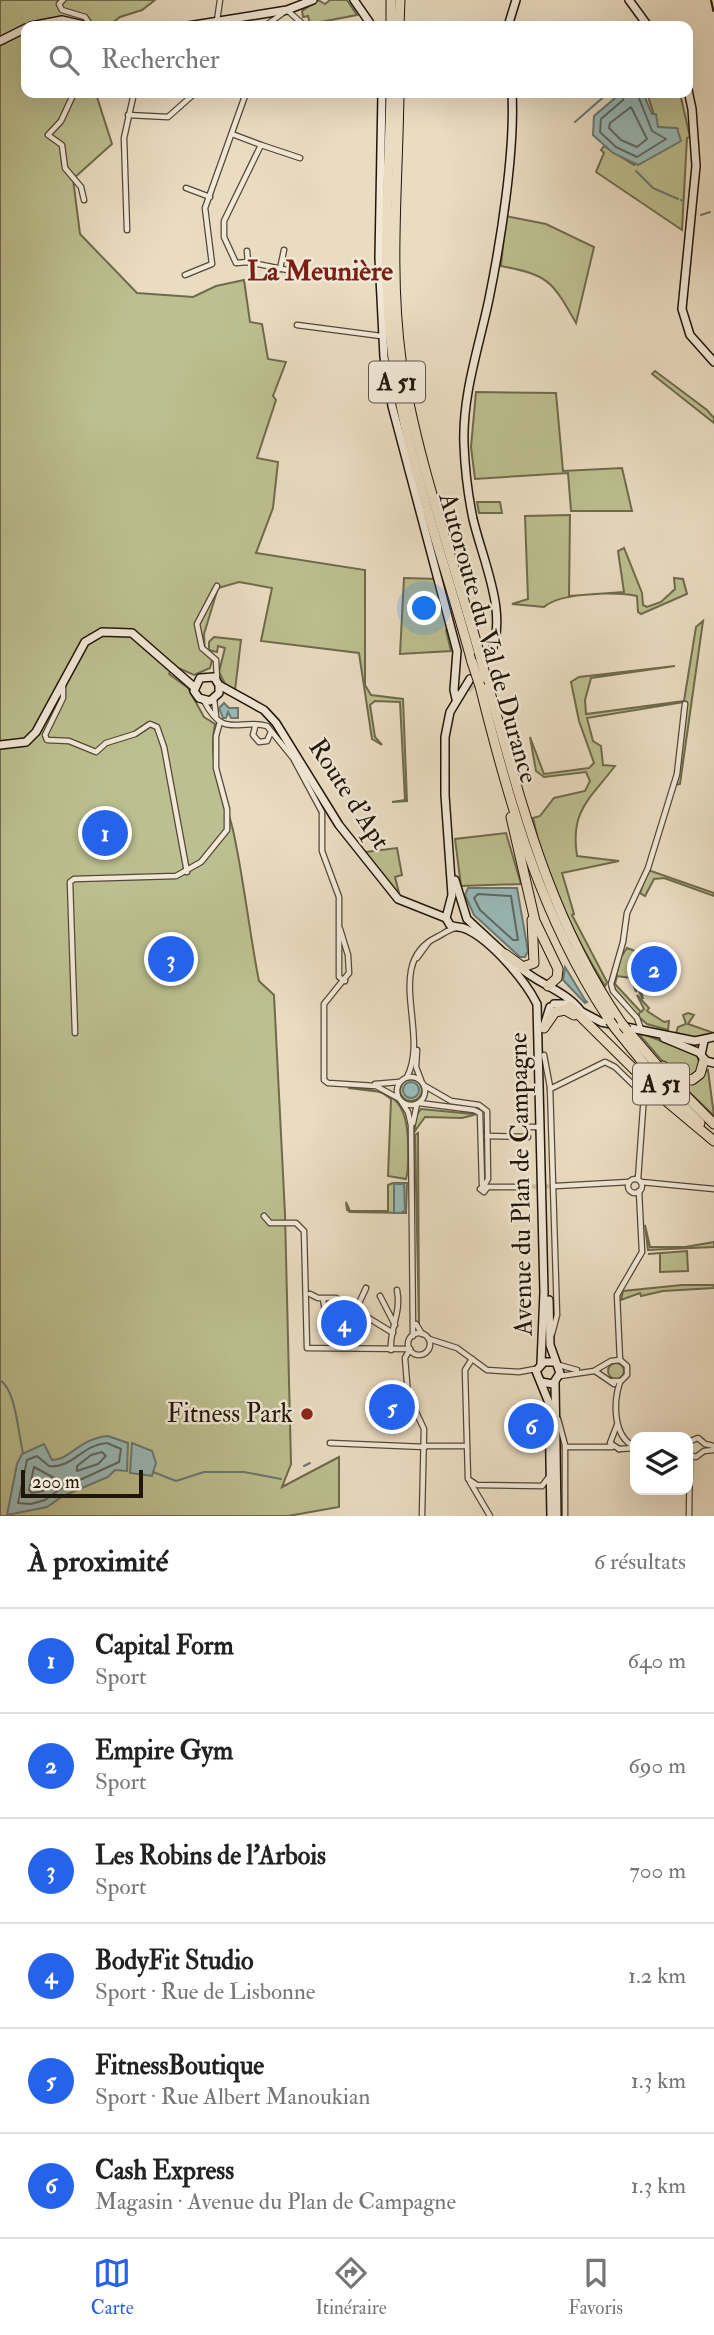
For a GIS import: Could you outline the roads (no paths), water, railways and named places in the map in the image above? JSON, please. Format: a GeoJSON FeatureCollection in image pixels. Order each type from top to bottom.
{"type":"FeatureCollection","features":[{"type":"Feature","properties":{"kind":"highway"},"geometry":{"type":"LineString","coordinates":[[391,0],[391,21]]}},
{"type":"Feature","properties":{"kind":"highway"},"geometry":{"type":"LineString","coordinates":[[400,0],[400,21]]}},
{"type":"Feature","properties":{"kind":"highway","name":"Autoroute du Val de Durance"},"geometry":{"type":"LineString","coordinates":[[391,98],[387,281],[395,373],[410,441],[472,662],[544,901],[571,957],[674,1085],[714,1124]]}},
{"type":"Feature","properties":{"kind":"highway","name":"Autoroute du Val de Durance"},"geometry":{"type":"LineString","coordinates":[[399,98],[396,276],[401,356],[416,433],[485,655],[486,678],[548,886],[592,977],[657,1080],[714,1135]]}},
{"type":"Feature","properties":{"kind":"highway"},"geometry":{"type":"LineString","coordinates":[[481,689],[537,927],[558,969],[557,978],[549,987]]}},
{"type":"Feature","properties":{"kind":"highway"},"geometry":{"type":"LineString","coordinates":[[505,954],[526,967],[534,961],[525,876]]}},
{"type":"Feature","properties":{"kind":"highway"},"geometry":{"type":"LineString","coordinates":[[570,1006],[665,1100],[714,1141]]}},
{"type":"Feature","properties":{"kind":"highway"},"geometry":{"type":"LineString","coordinates":[[544,1028],[552,1014],[562,1010],[584,1021]]}},
{"type":"Feature","properties":{"kind":"highway"},"geometry":{"type":"LineString","coordinates":[[625,1027],[668,1071],[682,1079],[696,1078],[706,1059]]}},
{"type":"Feature","properties":{"kind":"main road"},"geometry":{"type":"LineString","coordinates":[[217,21],[287,10],[313,0]]}},
{"type":"Feature","properties":{"kind":"main road"},"geometry":{"type":"LineString","coordinates":[[354,0],[369,21]]}},
{"type":"Feature","properties":{"kind":"main road"},"geometry":{"type":"LineString","coordinates":[[510,21],[516,0]]}},
{"type":"Feature","properties":{"kind":"main road"},"geometry":{"type":"LineString","coordinates":[[629,0],[644,21]]}},
{"type":"Feature","properties":{"kind":"main road"},"geometry":{"type":"LineString","coordinates":[[0,41],[21,30]]}},
{"type":"Feature","properties":{"kind":"main road"},"geometry":{"type":"LineString","coordinates":[[382,98],[381,336],[392,406],[457,651],[454,690],[456,699]]}},
{"type":"Feature","properties":{"kind":"main road"},"geometry":{"type":"LineString","coordinates":[[485,655],[495,627],[468,486],[465,411],[495,262],[511,132],[512,98]]}},
{"type":"Feature","properties":{"kind":"main road"},"geometry":{"type":"LineString","coordinates":[[690,98],[696,166],[682,309],[690,335],[714,362]]}},
{"type":"Feature","properties":{"kind":"main road"},"geometry":{"type":"LineString","coordinates":[[0,745],[21,743],[31,738],[88,639],[107,631],[127,632],[137,636],[173,670],[194,687],[196,694],[204,701],[216,697],[218,682],[209,676],[200,678],[173,670]]}},
{"type":"Feature","properties":{"kind":"main road"},"geometry":{"type":"LineString","coordinates":[[456,671],[465,690]]}},
{"type":"Feature","properties":{"kind":"main road"},"geometry":{"type":"LineString","coordinates":[[194,687],[200,678]]}},
{"type":"Feature","properties":{"kind":"main road"},"geometry":{"type":"LineString","coordinates":[[445,795],[450,730],[470,678]]}},
{"type":"Feature","properties":{"kind":"main road","name":"Route d'Apt"},"geometry":{"type":"LineString","coordinates":[[218,682],[241,699],[260,708],[276,723],[339,825],[393,893],[404,904],[424,909],[447,920]]}},
{"type":"Feature","properties":{"kind":"main road"},"geometry":{"type":"LineString","coordinates":[[465,690],[456,699],[448,716],[445,737],[451,909],[447,920],[473,933],[525,981],[536,1001],[552,1006],[570,1006],[599,1022],[689,1040],[704,1041],[714,1037]]}},
{"type":"Feature","properties":{"kind":"main road","name":"Route d'Apt"},"geometry":{"type":"LineString","coordinates":[[216,697],[241,699]]}},
{"type":"Feature","properties":{"kind":"main road"},"geometry":{"type":"LineString","coordinates":[[450,854],[467,919],[505,954],[569,999],[580,1010]]}},
{"type":"Feature","properties":{"kind":"main road","name":"Route d'Apt"},"geometry":{"type":"LineString","coordinates":[[424,909],[451,909]]}},
{"type":"Feature","properties":{"kind":"main road"},"geometry":{"type":"LineString","coordinates":[[451,909],[463,909]]}},
{"type":"Feature","properties":{"kind":"main road"},"geometry":{"type":"LineString","coordinates":[[459,927],[467,919]]}},
{"type":"Feature","properties":{"kind":"main road"},"geometry":{"type":"LineString","coordinates":[[536,1001],[536,990],[549,987]]}},
{"type":"Feature","properties":{"kind":"main road","name":"Avenue du Plan de Campagne"},"geometry":{"type":"LineString","coordinates":[[549,987],[552,1006],[544,1028],[544,1055],[550,1342],[557,1379]]}},
{"type":"Feature","properties":{"kind":"main road","name":"Avenue du Plan de Campagne"},"geometry":{"type":"LineString","coordinates":[[536,1001],[544,1290],[540,1381]]}},
{"type":"Feature","properties":{"kind":"main road"},"geometry":{"type":"LineString","coordinates":[[625,1027],[706,1059],[704,1041]]}},
{"type":"Feature","properties":{"kind":"main road"},"geometry":{"type":"LineString","coordinates":[[540,1364],[556,1363]]}},
{"type":"Feature","properties":{"kind":"main road"},"geometry":{"type":"LineString","coordinates":[[551,1516],[549,1403],[540,1381],[557,1379],[556,1516]]}},
{"type":"Feature","properties":{"kind":"street"},"geometry":{"type":"LineString","coordinates":[[63,0],[59,4],[62,10],[87,21]]}},
{"type":"Feature","properties":{"kind":"street"},"geometry":{"type":"LineString","coordinates":[[217,21],[220,0]]}},
{"type":"Feature","properties":{"kind":"street"},"geometry":{"type":"LineString","coordinates":[[272,21],[287,10],[299,21]]}},
{"type":"Feature","properties":{"kind":"street"},"geometry":{"type":"LineString","coordinates":[[72,98],[61,121],[48,135],[61,145],[66,170],[81,187],[84,200]]}},
{"type":"Feature","properties":{"kind":"street"},"geometry":{"type":"LineString","coordinates":[[127,230],[124,138],[133,98]]}},
{"type":"Feature","properties":{"kind":"street"},"geometry":{"type":"LineString","coordinates":[[128,114],[168,117],[189,98]]}},
{"type":"Feature","properties":{"kind":"street"},"geometry":{"type":"LineString","coordinates":[[185,275],[212,264],[205,214],[244,98]]}},
{"type":"Feature","properties":{"kind":"street"},"geometry":{"type":"LineString","coordinates":[[232,134],[300,158]]}},
{"type":"Feature","properties":{"kind":"street"},"geometry":{"type":"LineString","coordinates":[[261,145],[225,221],[225,237],[236,263],[248,262],[302,273]]}},
{"type":"Feature","properties":{"kind":"street"},"geometry":{"type":"LineString","coordinates":[[186,188],[209,197]]}},
{"type":"Feature","properties":{"kind":"street"},"geometry":{"type":"LineString","coordinates":[[280,269],[284,250]]}},
{"type":"Feature","properties":{"kind":"street"},"geometry":{"type":"LineString","coordinates":[[247,251],[248,262]]}},
{"type":"Feature","properties":{"kind":"street"},"geometry":{"type":"LineString","coordinates":[[297,325],[381,336]]}},
{"type":"Feature","properties":{"kind":"street"},"geometry":{"type":"LineString","coordinates":[[217,586],[197,624],[202,648],[216,660],[218,682]]}},
{"type":"Feature","properties":{"kind":"street"},"geometry":{"type":"LineString","coordinates":[[209,676],[216,660]]}},
{"type":"Feature","properties":{"kind":"street"},"geometry":{"type":"LineString","coordinates":[[63,683],[63,698],[45,736],[47,740],[69,741],[96,752],[106,743],[135,734],[150,724],[157,727],[164,747],[187,872]]}},
{"type":"Feature","properties":{"kind":"street"},"geometry":{"type":"LineString","coordinates":[[75,1033],[70,882],[74,879],[176,876],[201,862],[227,830],[227,809],[216,768],[219,721],[216,697]]}},
{"type":"Feature","properties":{"kind":"street"},"geometry":{"type":"LineString","coordinates":[[204,701],[219,721],[254,729],[264,724],[293,758],[322,812],[321,845],[338,890],[339,977],[334,991]]}},
{"type":"Feature","properties":{"kind":"street"},"geometry":{"type":"LineString","coordinates":[[625,1027],[637,1018],[611,987],[627,913],[648,868],[677,774],[685,704]]}},
{"type":"Feature","properties":{"kind":"street"},"geometry":{"type":"LineString","coordinates":[[254,729],[256,741],[281,743]]}},
{"type":"Feature","properties":{"kind":"street"},"geometry":{"type":"LineString","coordinates":[[267,741],[271,731]]}},
{"type":"Feature","properties":{"kind":"street"},"geometry":{"type":"LineString","coordinates":[[442,934],[447,920]]}},
{"type":"Feature","properties":{"kind":"street"},"geometry":{"type":"LineString","coordinates":[[339,923],[348,953],[349,973],[324,1005],[324,1080],[379,1087],[408,1105],[418,1103],[477,1110],[481,1114],[486,1187]]}},
{"type":"Feature","properties":{"kind":"street"},"geometry":{"type":"LineString","coordinates":[[360,1085],[399,1082],[407,1076],[414,1052],[412,962],[420,946],[459,927]]}},
{"type":"Feature","properties":{"kind":"street"},"geometry":{"type":"LineString","coordinates":[[433,939],[423,949],[413,969],[416,1067],[425,1086],[451,1101],[485,1108],[488,1179],[486,1187]]}},
{"type":"Feature","properties":{"kind":"street"},"geometry":{"type":"LineString","coordinates":[[338,956],[343,952],[348,953]]}},
{"type":"Feature","properties":{"kind":"street"},"geometry":{"type":"LineString","coordinates":[[339,977],[345,981]]}},
{"type":"Feature","properties":{"kind":"street"},"geometry":{"type":"LineString","coordinates":[[544,1055],[550,1090],[557,1315],[550,1342]]}},
{"type":"Feature","properties":{"kind":"street"},"geometry":{"type":"LineString","coordinates":[[550,1090],[605,1062],[640,1089],[644,1103],[635,1185],[643,1246],[641,1256],[618,1291],[617,1360]]}},
{"type":"Feature","properties":{"kind":"street"},"geometry":{"type":"LineString","coordinates":[[407,1076],[421,1080]]}},
{"type":"Feature","properties":{"kind":"street"},"geometry":{"type":"LineString","coordinates":[[549,1077],[562,1082]]}},
{"type":"Feature","properties":{"kind":"street"},"geometry":{"type":"LineString","coordinates":[[399,1082],[399,1099],[408,1112],[411,1125],[412,1336],[405,1360],[408,1395],[424,1427],[422,1516]]}},
{"type":"Feature","properties":{"kind":"street"},"geometry":{"type":"LineString","coordinates":[[425,1086],[425,1093],[418,1103],[413,1124],[416,1327],[429,1339],[462,1351],[489,1371],[519,1372],[540,1381]]}},
{"type":"Feature","properties":{"kind":"street"},"geometry":{"type":"LineString","coordinates":[[528,1127],[537,1127]]}},
{"type":"Feature","properties":{"kind":"street"},"geometry":{"type":"LineString","coordinates":[[487,1136],[528,1137]]}},
{"type":"Feature","properties":{"kind":"street"},"geometry":{"type":"LineString","coordinates":[[556,1186],[614,1184],[714,1189]]}},
{"type":"Feature","properties":{"kind":"street"},"geometry":{"type":"LineString","coordinates":[[486,1187],[519,1187]]}},
{"type":"Feature","properties":{"kind":"street"},"geometry":{"type":"LineString","coordinates":[[264,1216],[271,1223],[296,1223],[304,1231],[307,1348],[410,1349],[416,1354]]}},
{"type":"Feature","properties":{"kind":"street"},"geometry":{"type":"LineString","coordinates":[[355,1312],[366,1287]]}},
{"type":"Feature","properties":{"kind":"street"},"geometry":{"type":"LineString","coordinates":[[392,1350],[399,1307],[397,1290]]}},
{"type":"Feature","properties":{"kind":"street"},"geometry":{"type":"LineString","coordinates":[[310,1294],[323,1299],[336,1297],[355,1312],[393,1333]]}},
{"type":"Feature","properties":{"kind":"street"},"geometry":{"type":"LineString","coordinates":[[380,1296],[396,1326]]}},
{"type":"Feature","properties":{"kind":"street"},"geometry":{"type":"LineString","coordinates":[[323,1299],[328,1320],[342,1332],[357,1333],[368,1319]]}},
{"type":"Feature","properties":{"kind":"street"},"geometry":{"type":"LineString","coordinates":[[412,1336],[422,1334]]}},
{"type":"Feature","properties":{"kind":"street"},"geometry":{"type":"LineString","coordinates":[[428,1350],[429,1339]]}},
{"type":"Feature","properties":{"kind":"street"},"geometry":{"type":"LineString","coordinates":[[392,1350],[409,1342]]}},
{"type":"Feature","properties":{"kind":"street"},"geometry":{"type":"LineString","coordinates":[[405,1360],[446,1345]]}},
{"type":"Feature","properties":{"kind":"street"},"geometry":{"type":"LineString","coordinates":[[392,1350],[405,1360]]}},
{"type":"Feature","properties":{"kind":"street"},"geometry":{"type":"LineString","coordinates":[[472,1359],[465,1370],[466,1446],[470,1481],[490,1516]]}},
{"type":"Feature","properties":{"kind":"street"},"geometry":{"type":"LineString","coordinates":[[556,1363],[582,1371],[594,1371],[617,1360]]}},
{"type":"Feature","properties":{"kind":"street"},"geometry":{"type":"LineString","coordinates":[[612,1447],[610,1443],[617,1424],[617,1395],[628,1370],[617,1360]]}},
{"type":"Feature","properties":{"kind":"street"},"geometry":{"type":"LineString","coordinates":[[519,1372],[540,1364]]}},
{"type":"Feature","properties":{"kind":"street"},"geometry":{"type":"LineString","coordinates":[[606,1367],[617,1395]]}},
{"type":"Feature","properties":{"kind":"street"},"geometry":{"type":"LineString","coordinates":[[557,1379],[582,1371]]}},
{"type":"Feature","properties":{"kind":"street"},"geometry":{"type":"LineString","coordinates":[[594,1371],[621,1381]]}},
{"type":"Feature","properties":{"kind":"street"},"geometry":{"type":"LineString","coordinates":[[555,1412],[565,1447],[565,1516]]}},
{"type":"Feature","properties":{"kind":"street"},"geometry":{"type":"LineString","coordinates":[[617,1424],[623,1438],[619,1449]]}},
{"type":"Feature","properties":{"kind":"street"},"geometry":{"type":"LineString","coordinates":[[613,1436],[630,1443]]}},
{"type":"Feature","properties":{"kind":"street"},"geometry":{"type":"LineString","coordinates":[[406,1444],[425,1438]]}},
{"type":"Feature","properties":{"kind":"street"},"geometry":{"type":"LineString","coordinates":[[693,1440],[698,1438],[714,1448]]}},
{"type":"Feature","properties":{"kind":"street"},"geometry":{"type":"LineString","coordinates":[[330,1443],[466,1446]]}},
{"type":"Feature","properties":{"kind":"street"},"geometry":{"type":"LineString","coordinates":[[704,1451],[705,1444]]}},
{"type":"Feature","properties":{"kind":"street"},"geometry":{"type":"LineString","coordinates":[[565,1447],[630,1448]]}},
{"type":"Feature","properties":{"kind":"street"},"geometry":{"type":"LineString","coordinates":[[693,1464],[704,1451],[714,1448]]}},
{"type":"Feature","properties":{"kind":"street"},"geometry":{"type":"LineString","coordinates":[[470,1481],[477,1485],[542,1486],[550,1475]]}},
{"type":"Feature","properties":{"kind":"street"},"geometry":{"type":"LineString","coordinates":[[689,1495],[689,1516]]}},
{"type":"Feature","properties":{"kind":"water"},"geometry":{"type":"Polygon","coordinates":[[[615,98],[645,98],[652,114],[656,114],[658,127],[677,128],[681,141],[638,165],[613,153],[593,135],[594,116],[615,98]]]}},
{"type":"Feature","properties":{"kind":"water"},"geometry":{"type":"Polygon","coordinates":[[[224,703],[229,708],[238,708],[238,718],[231,718],[228,712],[226,718],[223,718],[219,708],[224,703]]]}},
{"type":"Feature","properties":{"kind":"water"},"geometry":{"type":"Polygon","coordinates":[[[468,888],[517,888],[528,951],[525,957],[520,957],[474,915],[465,895],[468,888]]]}},
{"type":"Feature","properties":{"kind":"water"},"geometry":{"type":"Polygon","coordinates":[[[565,967],[585,1000],[587,1002],[563,980],[565,967]]]}},
{"type":"Feature","properties":{"kind":"water"},"geometry":{"type":"Polygon","coordinates":[[[411,1082],[417,1084],[417,1096],[411,1098],[405,1096],[403,1090],[405,1084],[411,1082]]]}},
{"type":"Feature","properties":{"kind":"water"},"geometry":{"type":"Polygon","coordinates":[[[394,1184],[404,1184],[405,1210],[401,1213],[394,1213],[394,1184]]]}},
{"type":"Feature","properties":{"kind":"water"},"geometry":{"type":"Polygon","coordinates":[[[108,1436],[128,1443],[127,1471],[115,1470],[108,1477],[63,1496],[47,1507],[7,1515],[17,1464],[22,1454],[44,1444],[52,1460],[58,1459],[83,1444],[108,1436]]]}},
{"type":"Feature","properties":{"kind":"water"},"geometry":{"type":"Polygon","coordinates":[[[132,1443],[152,1451],[156,1463],[152,1476],[130,1473],[132,1443]]]}},
{"type":"Feature","properties":{"kind":"waterway"},"geometry":{"type":"LineString","coordinates":[[575,122],[602,98]]}},
{"type":"Feature","properties":{"kind":"waterway"},"geometry":{"type":"LineString","coordinates":[[636,171],[653,188],[678,199]]}},
{"type":"Feature","properties":{"kind":"waterway"},"geometry":{"type":"LineString","coordinates":[[701,215],[710,212]]}},
{"type":"Feature","properties":{"kind":"waterway"},"geometry":{"type":"LineString","coordinates":[[0,1380],[13,1402],[23,1453]]}},
{"type":"Feature","properties":{"kind":"waterway"},"geometry":{"type":"LineString","coordinates":[[304,1466],[310,1463]]}},
{"type":"Feature","properties":{"kind":"waterway"},"geometry":{"type":"LineString","coordinates":[[153,1472],[176,1481],[204,1472],[244,1472],[281,1479]]}},
{"type":"Feature","properties":{"kind":"tunnel"},"geometry":{"type":"LineString","coordinates":[[468,690],[477,676]]}},
{"type":"Feature","properties":{"kind":"tunnel"},"geometry":{"type":"LineString","coordinates":[[519,1187],[555,1186]]}},
{"type":"Feature","properties":{"kind":"railway"},"geometry":{"type":"LineString","coordinates":[[711,0],[714,14]]}},
{"type":"Feature","properties":{"kind":"place","name":"Capital Form"},"geometry":{"type":"Point","coordinates":[105,833]}},
{"type":"Feature","properties":{"kind":"place","name":"Les Robins de l’Arbois"},"geometry":{"type":"Point","coordinates":[171,959]}},
{"type":"Feature","properties":{"kind":"place","name":"Empire Gym"},"geometry":{"type":"Point","coordinates":[654,969]}},
{"type":"Feature","properties":{"kind":"place","name":"BodyFit Studio"},"geometry":{"type":"Point","coordinates":[344,1323]}},
{"type":"Feature","properties":{"kind":"place","name":"FitnessBoutique"},"geometry":{"type":"Point","coordinates":[392,1407]}},
{"type":"Feature","properties":{"kind":"place","name":"Fitness Park"},"geometry":{"type":"Point","coordinates":[307,1414]}},
{"type":"Feature","properties":{"kind":"place","name":"Cash Express"},"geometry":{"type":"Point","coordinates":[531,1426]}},
{"type":"Feature","properties":{"kind":"district","name":"La Meunière"},"geometry":{"type":"Point","coordinates":[320,271]}}]}
